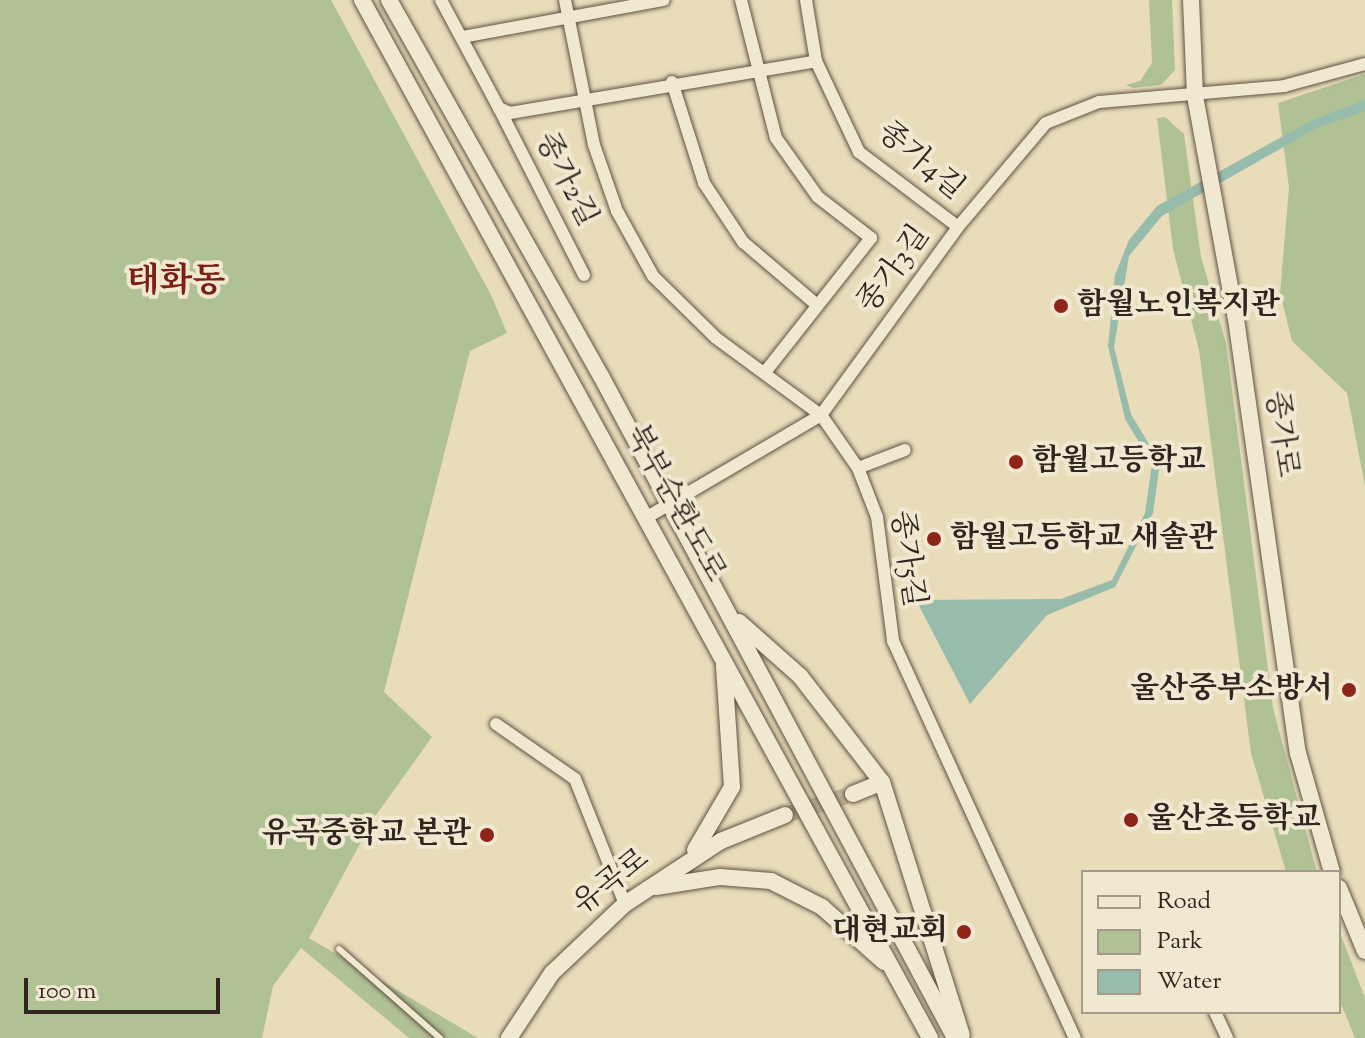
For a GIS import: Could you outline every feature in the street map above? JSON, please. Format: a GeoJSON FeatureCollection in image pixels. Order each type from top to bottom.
{"type":"FeatureCollection","features":[{"type":"Feature","properties":{"kind":"main road","name":"북부순환도로"},"geometry":{"type":"LineString","coordinates":[[362,0],[649,516],[930,1038]]}},
{"type":"Feature","properties":{"kind":"main road","name":"북부순환도로"},"geometry":{"type":"LineString","coordinates":[[389,0],[671,504],[955,1038]]}},
{"type":"Feature","properties":{"kind":"main road","name":"종가로"},"geometry":{"type":"LineString","coordinates":[[1191,0],[1195,96],[1215,207],[1298,753],[1331,870]]}},
{"type":"Feature","properties":{"kind":"main road"},"geometry":{"type":"LineString","coordinates":[[732,616],[800,676],[882,782],[963,1038]]}},
{"type":"Feature","properties":{"kind":"main road"},"geometry":{"type":"LineString","coordinates":[[676,868],[709,835],[732,787],[733,719],[719,644]]}},
{"type":"Feature","properties":{"kind":"main road"},"geometry":{"type":"LineString","coordinates":[[853,794],[882,782]]}},
{"type":"Feature","properties":{"kind":"main road","name":"유곡로"},"geometry":{"type":"LineString","coordinates":[[509,1038],[552,973],[625,904],[676,868],[785,815]]}},
{"type":"Feature","properties":{"kind":"main road"},"geometry":{"type":"LineString","coordinates":[[647,890],[720,877],[796,890],[899,979]]}},
{"type":"Feature","properties":{"kind":"main road"},"geometry":{"type":"LineString","coordinates":[[1341,893],[1365,951]]}},
{"type":"Feature","properties":{"kind":"street","name":"종가2길"},"geometry":{"type":"LineString","coordinates":[[441,0],[584,275]]}},
{"type":"Feature","properties":{"kind":"street"},"geometry":{"type":"LineString","coordinates":[[462,37],[566,7],[664,0]]}},
{"type":"Feature","properties":{"kind":"street"},"geometry":{"type":"LineString","coordinates":[[741,0],[754,70],[776,138],[818,197],[871,238],[765,372]]}},
{"type":"Feature","properties":{"kind":"street","name":"종가4길"},"geometry":{"type":"LineString","coordinates":[[806,0],[816,61],[859,152],[958,227]]}},
{"type":"Feature","properties":{"kind":"street","name":"종가5길"},"geometry":{"type":"LineString","coordinates":[[566,7],[581,99],[617,211],[653,276],[716,338],[821,415],[858,468],[877,517],[893,641],[1075,1038]]}},
{"type":"Feature","properties":{"kind":"street","name":"종가2길"},"geometry":{"type":"LineString","coordinates":[[499,108],[510,113],[672,82],[816,61]]}},
{"type":"Feature","properties":{"kind":"street","name":"종가3길"},"geometry":{"type":"LineString","coordinates":[[649,516],[821,415],[958,227],[1046,123],[1099,102],[1195,96],[1228,85],[1284,86],[1365,64]]}},
{"type":"Feature","properties":{"kind":"street"},"geometry":{"type":"LineString","coordinates":[[672,82],[704,183],[743,242],[817,305]]}},
{"type":"Feature","properties":{"kind":"street"},"geometry":{"type":"LineString","coordinates":[[858,468],[905,450]]}},
{"type":"Feature","properties":{"kind":"street"},"geometry":{"type":"LineString","coordinates":[[496,724],[575,779],[625,904]]}},
{"type":"Feature","properties":{"kind":"street"},"geometry":{"type":"LineString","coordinates":[[1216,1014],[1227,1038]]}},
{"type":"Feature","properties":{"kind":"lane"},"geometry":{"type":"LineString","coordinates":[[339,949],[440,1038]]}},
{"type":"Feature","properties":{"kind":"green space"},"geometry":{"type":"Polygon","coordinates":[[[0,0],[331,0],[491,295],[507,333],[470,351],[384,692],[432,737],[374,818],[309,938],[478,1038],[409,1038],[301,948],[273,986],[262,1038],[0,1038],[0,0]]]}},
{"type":"Feature","properties":{"kind":"green space"},"geometry":{"type":"Polygon","coordinates":[[[1149,0],[1172,0],[1175,70],[1161,85],[1133,88],[1126,85],[1140,81],[1152,63],[1149,0]]]}},
{"type":"Feature","properties":{"kind":"green space"},"geometry":{"type":"Polygon","coordinates":[[[1365,74],[1365,486],[1347,393],[1292,341],[1280,293],[1289,188],[1278,103],[1365,74]]]}},
{"type":"Feature","properties":{"kind":"green space"},"geometry":{"type":"Polygon","coordinates":[[[1165,117],[1184,134],[1201,257],[1226,343],[1273,708],[1316,870],[1285,870],[1251,753],[1199,350],[1173,249],[1157,118],[1165,117]]]}},
{"type":"Feature","properties":{"kind":"green space"},"geometry":{"type":"Polygon","coordinates":[[[1341,935],[1365,998],[1365,1038],[1355,1038],[1341,1004],[1341,935]]]}},
{"type":"Feature","properties":{"kind":"water"},"geometry":{"type":"Polygon","coordinates":[[[1365,100],[1365,111],[1317,128],[1162,216],[1129,256],[1114,347],[1131,414],[1160,463],[1153,513],[1115,587],[1047,615],[970,704],[916,600],[1061,599],[1112,580],[1145,513],[1152,464],[1125,419],[1108,346],[1115,275],[1129,240],[1157,206],[1312,120],[1365,100]]]}},
{"type":"Feature","properties":{"kind":"tunnel"},"geometry":{"type":"LineString","coordinates":[[785,815],[853,794]]}},
{"type":"Feature","properties":{"kind":"place","name":"함월노인복지관"},"geometry":{"type":"Point","coordinates":[1061,306]}},
{"type":"Feature","properties":{"kind":"place","name":"함월고등학교"},"geometry":{"type":"Point","coordinates":[1016,462]}},
{"type":"Feature","properties":{"kind":"place","name":"함월고등학교 새솔관"},"geometry":{"type":"Point","coordinates":[934,539]}},
{"type":"Feature","properties":{"kind":"place","name":"울산중부소방서"},"geometry":{"type":"Point","coordinates":[1349,690]}},
{"type":"Feature","properties":{"kind":"place","name":"울산초등학교"},"geometry":{"type":"Point","coordinates":[1131,820]}},
{"type":"Feature","properties":{"kind":"place","name":"유곡중학교 본관"},"geometry":{"type":"Point","coordinates":[487,835]}},
{"type":"Feature","properties":{"kind":"place","name":"대현교회"},"geometry":{"type":"Point","coordinates":[964,932]}},
{"type":"Feature","properties":{"kind":"district","name":"태화동"},"geometry":{"type":"Point","coordinates":[176,283]}}]}
